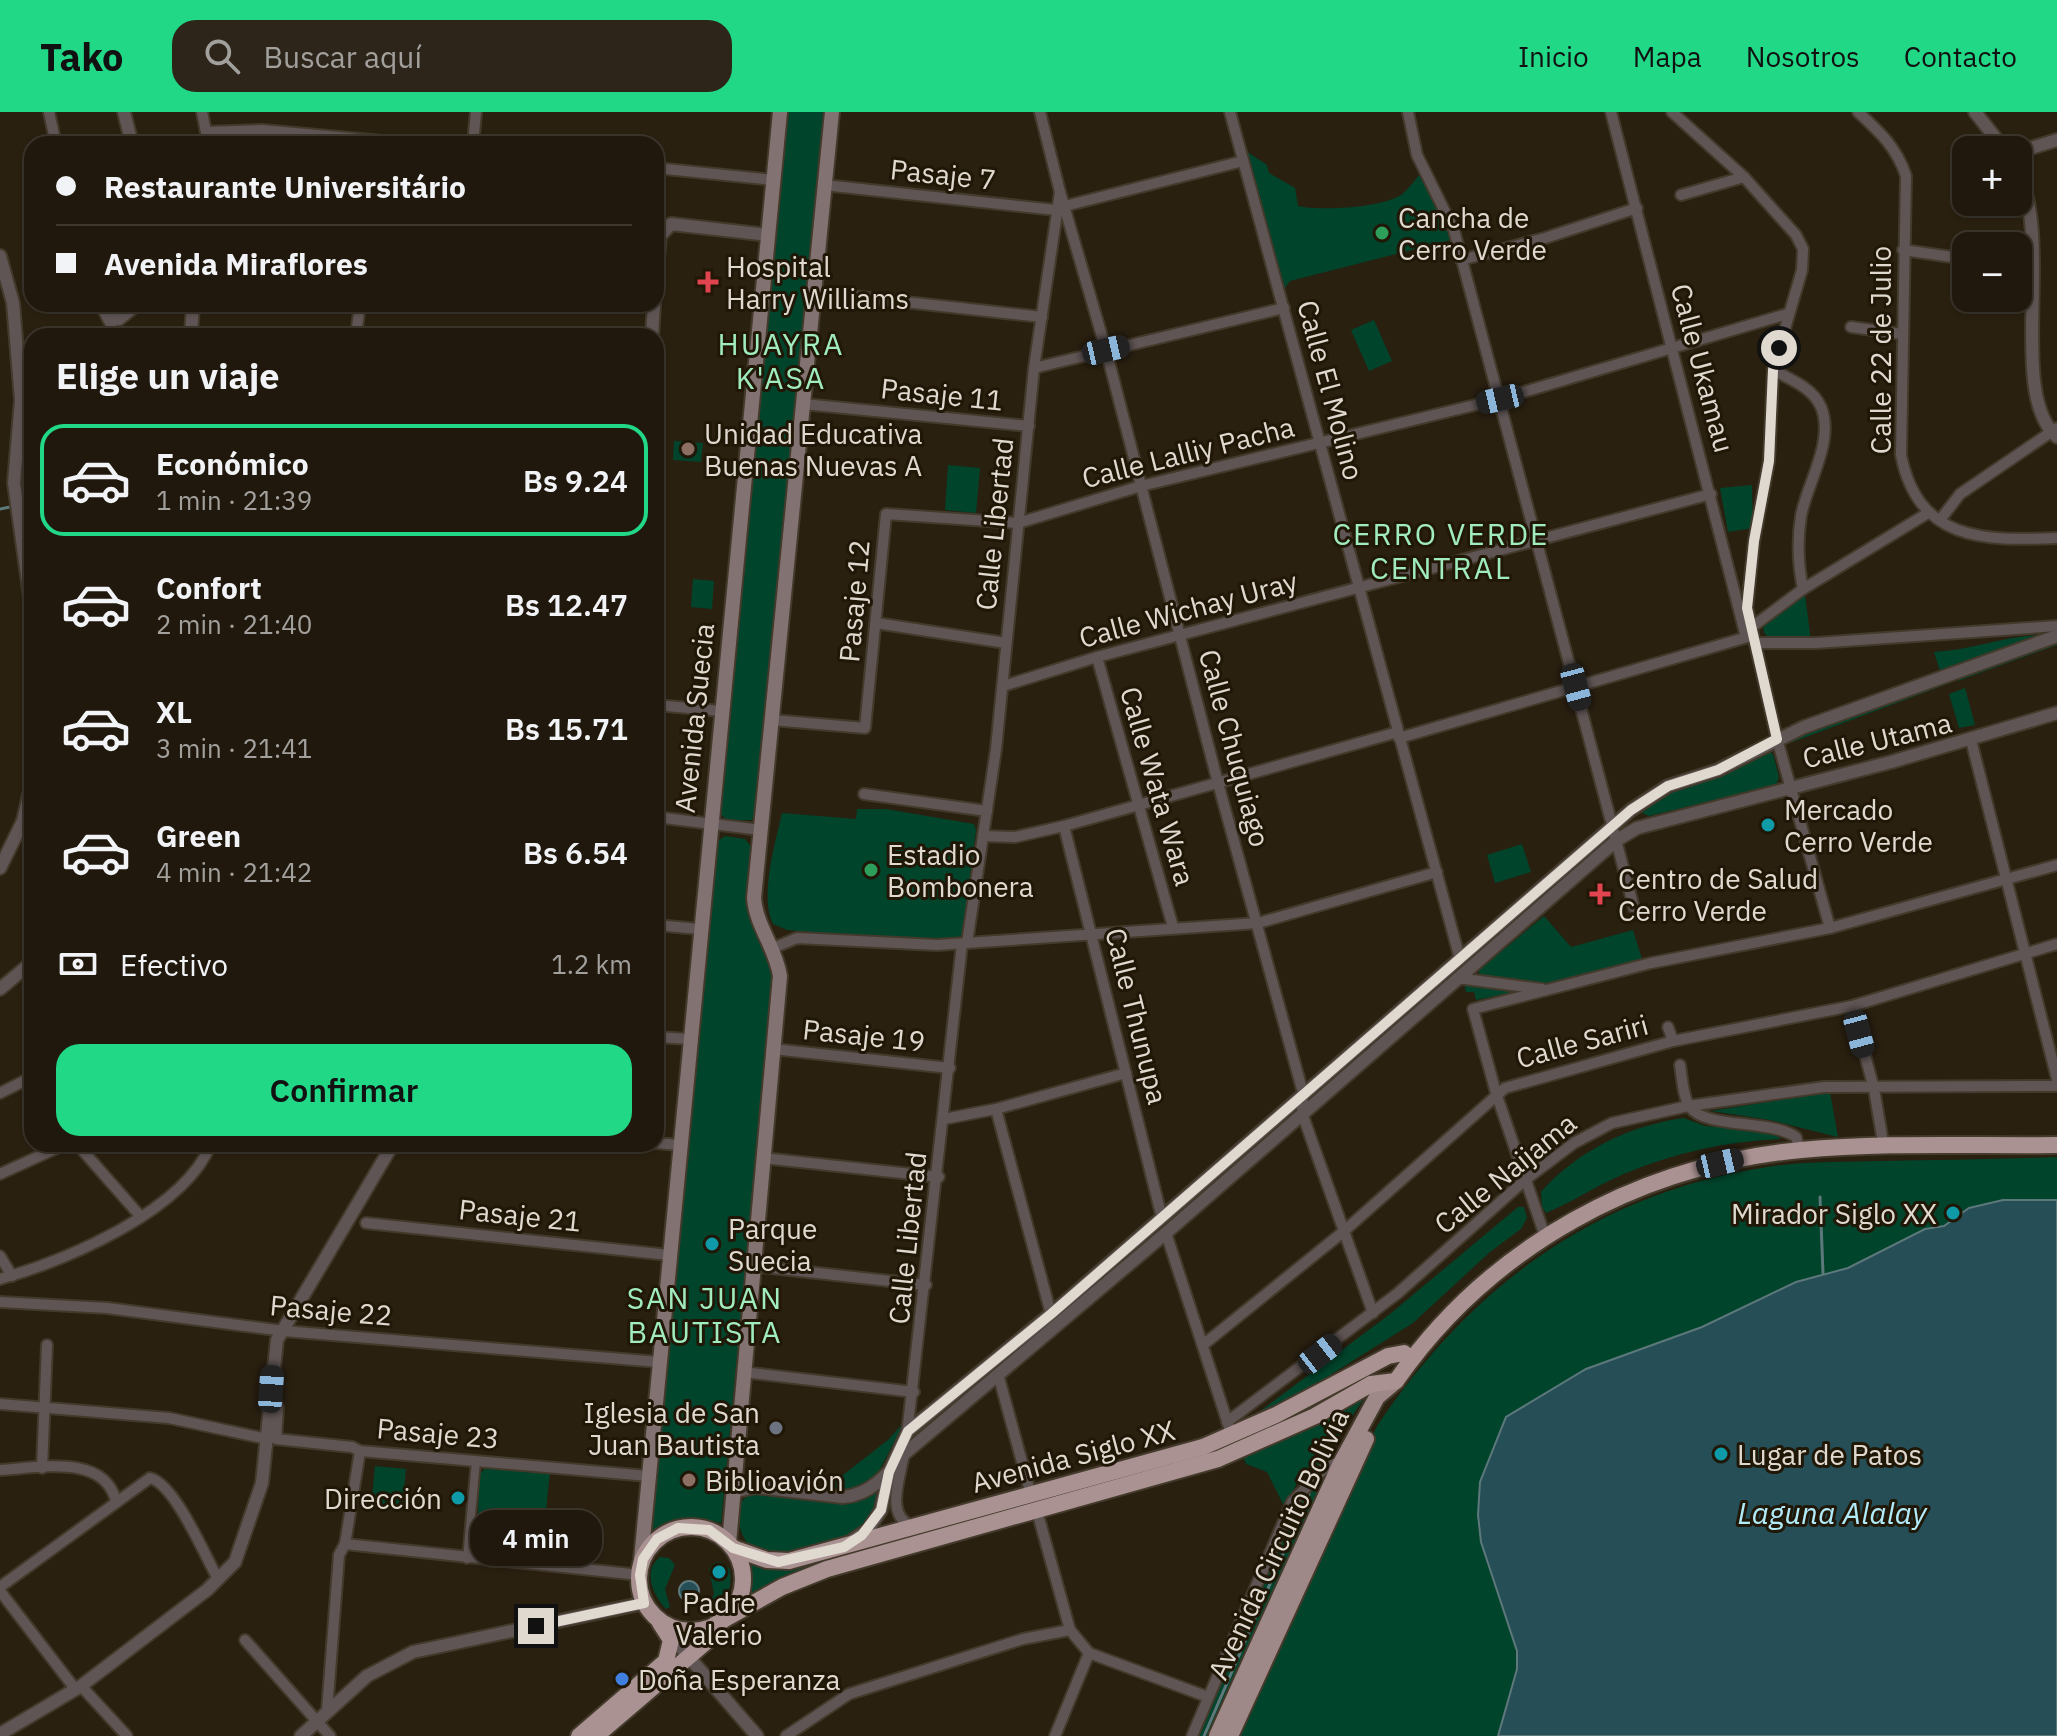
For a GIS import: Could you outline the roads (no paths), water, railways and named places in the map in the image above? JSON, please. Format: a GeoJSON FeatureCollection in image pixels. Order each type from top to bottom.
{"type":"FeatureCollection","features":[{"type":"Feature","properties":{"kind":"highway","name":"Avenida Circuito Bolivia"},"geometry":{"type":"LineString","coordinates":[[1396,1381],[1411,1359],[1469,1296],[1545,1236],[1645,1184],[1743,1157],[1800,1150],[2057,1145]]}},
{"type":"Feature","properties":{"kind":"highway","name":"Avenida Siglo XX"},"geometry":{"type":"LineString","coordinates":[[596,1736],[706,1642],[720,1622],[799,1578],[1034,1503],[1229,1429],[1388,1356],[1404,1353],[1411,1359]]}},
{"type":"Feature","properties":{"kind":"highway","name":"Avenida Siglo XX"},"geometry":{"type":"LineString","coordinates":[[731,1545],[778,1562],[914,1527],[1034,1503],[1233,1454],[1315,1416],[1371,1384],[1396,1381]]}},
{"type":"Feature","properties":{"kind":"highway"},"geometry":{"type":"LineString","coordinates":[[579,1736],[666,1661],[672,1646],[669,1634],[644,1603],[640,1572],[652,1545],[678,1528],[701,1528],[731,1545],[743,1571],[742,1587],[738,1602],[720,1622],[685,1631],[656,1617]]}},
{"type":"Feature","properties":{"kind":"main road","name":"Avenida Suecia"},"geometry":{"type":"LineString","coordinates":[[640,1572],[709,824],[780,112]]}},
{"type":"Feature","properties":{"kind":"main road"},"geometry":{"type":"LineString","coordinates":[[731,1545],[743,1372],[780,976],[773,948],[755,908],[832,112]]}},
{"type":"Feature","properties":{"kind":"main road","name":"Avenida Circuito Bolivia"},"geometry":{"type":"LineString","coordinates":[[1230,1736],[1377,1397],[1396,1381]]}},
{"type":"Feature","properties":{"kind":"main road","name":"Avenida Circuito Bolivia"},"geometry":{"type":"LineString","coordinates":[[1217,1736],[1346,1468]]}},
{"type":"Feature","properties":{"kind":"street"},"geometry":{"type":"LineString","coordinates":[[49,112],[54,136]]}},
{"type":"Feature","properties":{"kind":"street"},"geometry":{"type":"LineString","coordinates":[[124,112],[130,136]]}},
{"type":"Feature","properties":{"kind":"street"},"geometry":{"type":"LineString","coordinates":[[202,112],[206,132],[240,129],[305,136]]}},
{"type":"Feature","properties":{"kind":"street"},"geometry":{"type":"LineString","coordinates":[[474,136],[476,112]]}},
{"type":"Feature","properties":{"kind":"street","name":"Calle Libertad"},"geometry":{"type":"LineString","coordinates":[[914,1527],[900,1521],[895,1511],[914,1392],[965,943],[987,811],[1003,686],[1034,368],[1060,207],[1060,192],[1040,112]]}},
{"type":"Feature","properties":{"kind":"street","name":"Calle El Molino"},"geometry":{"type":"LineString","coordinates":[[1230,112],[1460,959]]}},
{"type":"Feature","properties":{"kind":"street","name":"Calle Ukamau"},"geometry":{"type":"LineString","coordinates":[[1611,112],[1711,494],[1830,928]]}},
{"type":"Feature","properties":{"kind":"street"},"geometry":{"type":"LineString","coordinates":[[1672,112],[1744,177],[1796,235],[1803,249],[1802,270],[1773,370],[1769,461],[1747,591],[1752,636]]}},
{"type":"Feature","properties":{"kind":"street","name":"Calle 22 de Julio"},"geometry":{"type":"LineString","coordinates":[[1858,112],[1885,136],[1899,156],[1906,176],[1901,455],[1909,485],[1928,513],[1978,537],[2057,538]]}},
{"type":"Feature","properties":{"kind":"street"},"geometry":{"type":"LineString","coordinates":[[1975,112],[1994,136]]}},
{"type":"Feature","properties":{"kind":"street"},"geometry":{"type":"LineString","coordinates":[[1410,113],[1417,155],[1454,230],[1634,908]]}},
{"type":"Feature","properties":{"kind":"street"},"geometry":{"type":"LineString","coordinates":[[2032,148],[2057,140]]}},
{"type":"Feature","properties":{"kind":"street","name":"Pasaje 7"},"geometry":{"type":"LineString","coordinates":[[824,185],[1060,207],[1243,161]]}},
{"type":"Feature","properties":{"kind":"street"},"geometry":{"type":"LineString","coordinates":[[664,169],[773,180]]}},
{"type":"Feature","properties":{"kind":"street"},"geometry":{"type":"LineString","coordinates":[[1681,195],[1744,177]]}},
{"type":"Feature","properties":{"kind":"street","name":"Calle Chuquiago"},"geometry":{"type":"LineString","coordinates":[[1060,207],[1106,350],[1218,783],[1303,1093],[1302,1113],[1373,1313]]}},
{"type":"Feature","properties":{"kind":"street"},"geometry":{"type":"LineString","coordinates":[[1461,260],[1545,238],[1637,208]]}},
{"type":"Feature","properties":{"kind":"street"},"geometry":{"type":"LineString","coordinates":[[1940,520],[1960,494],[2055,432],[2038,410],[2034,388],[2031,216]]}},
{"type":"Feature","properties":{"kind":"street"},"geometry":{"type":"LineString","coordinates":[[664,232],[671,224],[768,235]]}},
{"type":"Feature","properties":{"kind":"street"},"geometry":{"type":"LineString","coordinates":[[1903,250],[1952,257]]}},
{"type":"Feature","properties":{"kind":"street"},"geometry":{"type":"LineString","coordinates":[[0,256],[13,303],[24,383]]}},
{"type":"Feature","properties":{"kind":"street"},"geometry":{"type":"LineString","coordinates":[[814,292],[1042,317]]}},
{"type":"Feature","properties":{"kind":"street"},"geometry":{"type":"LineString","coordinates":[[1034,368],[1284,308]]}},
{"type":"Feature","properties":{"kind":"street"},"geometry":{"type":"LineString","coordinates":[[110,312],[119,320],[129,312]]}},
{"type":"Feature","properties":{"kind":"street","name":"Calle Lalliy Pacha"},"geometry":{"type":"LineString","coordinates":[[1018,523],[1141,486],[1500,399],[1674,350],[1787,314]]}},
{"type":"Feature","properties":{"kind":"street"},"geometry":{"type":"LineString","coordinates":[[1851,327],[1902,334]]}},
{"type":"Feature","properties":{"kind":"street"},"geometry":{"type":"LineString","coordinates":[[1773,370],[1804,387],[1821,408],[1823,420],[1818,463],[1801,514],[1798,538],[1803,589]]}},
{"type":"Feature","properties":{"kind":"street","name":"Pasaje 11"},"geometry":{"type":"LineString","coordinates":[[803,404],[1029,426]]}},
{"type":"Feature","properties":{"kind":"street"},"geometry":{"type":"LineString","coordinates":[[24,411],[14,483],[24,554]]}},
{"type":"Feature","properties":{"kind":"street","name":"Calle Wichay Uray"},"geometry":{"type":"LineString","coordinates":[[1003,686],[1097,657],[1711,494]]}},
{"type":"Feature","properties":{"kind":"street"},"geometry":{"type":"LineString","coordinates":[[1752,636],[1803,589],[1928,513]]}},
{"type":"Feature","properties":{"kind":"street","name":"Pasaje 12"},"geometry":{"type":"LineString","coordinates":[[772,720],[865,728],[886,514],[1018,523]]}},
{"type":"Feature","properties":{"kind":"street"},"geometry":{"type":"LineString","coordinates":[[876,623],[1006,643]]}},
{"type":"Feature","properties":{"kind":"street"},"geometry":{"type":"LineString","coordinates":[[983,836],[1015,837],[1064,826],[1752,636],[1831,642],[2057,626]]}},
{"type":"Feature","properties":{"kind":"street"},"geometry":{"type":"LineString","coordinates":[[844,1547],[868,1530],[876,1519],[889,1472],[908,1431],[1051,1314],[1613,824],[1668,786],[1718,770],[1777,739],[2057,636]]}},
{"type":"Feature","properties":{"kind":"street","name":"Calle Wata Wara"},"geometry":{"type":"LineString","coordinates":[[1097,657],[1173,927]]}},
{"type":"Feature","properties":{"kind":"street"},"geometry":{"type":"LineString","coordinates":[[664,706],[721,711]]}},
{"type":"Feature","properties":{"kind":"street","name":"Calle Utama"},"geometry":{"type":"LineString","coordinates":[[889,1472],[903,1455],[1166,1233],[1617,840],[1637,828],[1971,740],[2057,713]]}},
{"type":"Feature","properties":{"kind":"street"},"geometry":{"type":"LineString","coordinates":[[1971,740],[2057,1079]]}},
{"type":"Feature","properties":{"kind":"street"},"geometry":{"type":"LineString","coordinates":[[864,794],[987,811]]}},
{"type":"Feature","properties":{"kind":"street"},"geometry":{"type":"LineString","coordinates":[[0,868],[24,817]]}},
{"type":"Feature","properties":{"kind":"street"},"geometry":{"type":"LineString","coordinates":[[664,818],[761,830]]}},
{"type":"Feature","properties":{"kind":"street","name":"Calle Thunupa"},"geometry":{"type":"LineString","coordinates":[[1064,826],[1162,1218]]}},
{"type":"Feature","properties":{"kind":"street"},"geometry":{"type":"LineString","coordinates":[[1545,1236],[1496,1093],[1473,1009],[1651,963],[1830,928],[2057,865]]}},
{"type":"Feature","properties":{"kind":"street"},"geometry":{"type":"LineString","coordinates":[[773,948],[797,938],[965,943],[1258,923],[1437,872]]}},
{"type":"Feature","properties":{"kind":"street"},"geometry":{"type":"LineString","coordinates":[[664,926],[699,929]]}},
{"type":"Feature","properties":{"kind":"street","name":"Calle Sariri"},"geometry":{"type":"LineString","coordinates":[[1203,1345],[1343,1232],[1496,1093],[1673,1041],[1852,1006],[2057,944]]}},
{"type":"Feature","properties":{"kind":"street"},"geometry":{"type":"LineString","coordinates":[[0,989],[24,969]]}},
{"type":"Feature","properties":{"kind":"street"},"geometry":{"type":"LineString","coordinates":[[1457,978],[1550,990]]}},
{"type":"Feature","properties":{"kind":"street"},"geometry":{"type":"LineString","coordinates":[[1852,1006],[1874,1089],[1884,1148]]}},
{"type":"Feature","properties":{"kind":"street"},"geometry":{"type":"LineString","coordinates":[[1668,1027],[1673,1041]]}},
{"type":"Feature","properties":{"kind":"street"},"geometry":{"type":"LineString","coordinates":[[664,1037],[689,1039]]}},
{"type":"Feature","properties":{"kind":"street","name":"Pasaje 19"},"geometry":{"type":"LineString","coordinates":[[773,1049],[950,1068]]}},
{"type":"Feature","properties":{"kind":"street"},"geometry":{"type":"LineString","coordinates":[[1680,1065],[1688,1106],[1701,1116],[1788,1132],[1796,1137],[1800,1150]]}},
{"type":"Feature","properties":{"kind":"street"},"geometry":{"type":"LineString","coordinates":[[944,1119],[996,1109],[1126,1073]]}},
{"type":"Feature","properties":{"kind":"street"},"geometry":{"type":"LineString","coordinates":[[0,1093],[24,1081]]}},
{"type":"Feature","properties":{"kind":"street","name":"Calle Naijama"},"geometry":{"type":"LineString","coordinates":[[1229,1429],[1373,1313],[1525,1180],[1574,1143],[1612,1123],[1688,1106],[1824,1087],[2057,1086]]}},
{"type":"Feature","properties":{"kind":"street"},"geometry":{"type":"LineString","coordinates":[[996,1109],[1051,1314]]}},
{"type":"Feature","properties":{"kind":"street"},"geometry":{"type":"LineString","coordinates":[[664,1144],[679,1145]]}},
{"type":"Feature","properties":{"kind":"street"},"geometry":{"type":"LineString","coordinates":[[0,1174],[48,1152]]}},
{"type":"Feature","properties":{"kind":"street"},"geometry":{"type":"LineString","coordinates":[[84,1152],[141,1217]]}},
{"type":"Feature","properties":{"kind":"street"},"geometry":{"type":"LineString","coordinates":[[0,1279],[72,1252],[141,1217],[163,1203],[195,1174],[207,1152]]}},
{"type":"Feature","properties":{"kind":"street"},"geometry":{"type":"LineString","coordinates":[[0,1734],[78,1688],[218,1579],[235,1562],[262,1483],[273,1351],[388,1152]]}},
{"type":"Feature","properties":{"kind":"street"},"geometry":{"type":"LineString","coordinates":[[763,1158],[939,1177]]}},
{"type":"Feature","properties":{"kind":"street","name":"Pasaje 21"},"geometry":{"type":"LineString","coordinates":[[366,1223],[669,1255]]}},
{"type":"Feature","properties":{"kind":"street"},"geometry":{"type":"LineString","coordinates":[[1166,1233],[1229,1429]]}},
{"type":"Feature","properties":{"kind":"street"},"geometry":{"type":"LineString","coordinates":[[0,1256],[12,1276]]}},
{"type":"Feature","properties":{"kind":"street"},"geometry":{"type":"LineString","coordinates":[[754,1266],[926,1285]]}},
{"type":"Feature","properties":{"kind":"street","name":"Pasaje 22"},"geometry":{"type":"LineString","coordinates":[[0,1302],[107,1308],[284,1331],[659,1362]]}},
{"type":"Feature","properties":{"kind":"street"},"geometry":{"type":"LineString","coordinates":[[42,1468],[47,1345]]}},
{"type":"Feature","properties":{"kind":"street"},"geometry":{"type":"LineString","coordinates":[[743,1372],[914,1392]]}},
{"type":"Feature","properties":{"kind":"street"},"geometry":{"type":"LineString","coordinates":[[998,1374],[1070,1630],[1089,1653],[1208,1697]]}},
{"type":"Feature","properties":{"kind":"street","name":"Pasaje 23"},"geometry":{"type":"LineString","coordinates":[[271,1389],[278,1408],[276,1439],[352,1447],[360,1451],[648,1476]]}},
{"type":"Feature","properties":{"kind":"street"},"geometry":{"type":"LineString","coordinates":[[0,1404],[169,1418],[267,1439]]}},
{"type":"Feature","properties":{"kind":"street"},"geometry":{"type":"LineString","coordinates":[[327,1711],[339,1555],[345,1544],[360,1451]]}},
{"type":"Feature","properties":{"kind":"street"},"geometry":{"type":"LineString","coordinates":[[467,1559],[476,1461]]}},
{"type":"Feature","properties":{"kind":"street"},"geometry":{"type":"LineString","coordinates":[[1192,1736],[1292,1502],[1326,1467],[1346,1468]]}},
{"type":"Feature","properties":{"kind":"street"},"geometry":{"type":"LineString","coordinates":[[0,1470],[78,1468],[95,1472],[112,1486],[116,1501]]}},
{"type":"Feature","properties":{"kind":"street"},"geometry":{"type":"LineString","coordinates":[[733,1492],[755,1487],[856,1496],[889,1472]]}},
{"type":"Feature","properties":{"kind":"street"},"geometry":{"type":"LineString","coordinates":[[127,1736],[78,1688],[0,1589],[144,1480],[157,1480],[163,1484],[218,1579]]}},
{"type":"Feature","properties":{"kind":"street"},"geometry":{"type":"LineString","coordinates":[[345,1544],[467,1559],[640,1572]]}},
{"type":"Feature","properties":{"kind":"street"},"geometry":{"type":"LineString","coordinates":[[301,1736],[367,1676],[413,1652],[644,1603]]}},
{"type":"Feature","properties":{"kind":"street"},"geometry":{"type":"LineString","coordinates":[[786,1736],[849,1694],[1023,1639],[1070,1630]]}},
{"type":"Feature","properties":{"kind":"street"},"geometry":{"type":"LineString","coordinates":[[669,1634],[757,1736]]}},
{"type":"Feature","properties":{"kind":"street"},"geometry":{"type":"LineString","coordinates":[[245,1640],[330,1736]]}},
{"type":"Feature","properties":{"kind":"street"},"geometry":{"type":"LineString","coordinates":[[1055,1736],[1089,1653]]}},
{"type":"Feature","properties":{"kind":"water","name":"Laguna Alalay"},"geometry":{"type":"Polygon","coordinates":[[[2003,1200],[2057,1200],[2057,1736],[1498,1736],[1517,1669],[1517,1651],[1481,1542],[1478,1515],[1480,1482],[1506,1417],[1586,1369],[1702,1327],[1796,1282],[1848,1268],[1925,1229],[1944,1226],[1969,1208],[2003,1200]]]}},
{"type":"Feature","properties":{"kind":"water"},"geometry":{"type":"Polygon","coordinates":[[[689,1581],[696,1584],[699,1591],[696,1598],[689,1601],[682,1598],[679,1591],[682,1584],[689,1581]]]}},
{"type":"Feature","properties":{"kind":"waterway"},"geometry":{"type":"LineString","coordinates":[[0,509],[10,507]]}},
{"type":"Feature","properties":{"kind":"waterway"},"geometry":{"type":"LineString","coordinates":[[1820,1197],[1823,1273]]}},
{"type":"Feature","properties":{"kind":"waterway"},"geometry":{"type":"LineString","coordinates":[[1204,1736],[1309,1494]]}},
{"type":"Feature","properties":{"kind":"place","name":"Cancha de Cerro Verde"},"geometry":{"type":"Point","coordinates":[1382,233]}},
{"type":"Feature","properties":{"kind":"place","name":"Hospital Harry Williams"},"geometry":{"type":"Point","coordinates":[708,282]}},
{"type":"Feature","properties":{"kind":"place","name":"Unidad Educativa Buenas Nuevas A"},"geometry":{"type":"Point","coordinates":[688,449]}},
{"type":"Feature","properties":{"kind":"place","name":"Mercado Cerro Verde"},"geometry":{"type":"Point","coordinates":[1768,825]}},
{"type":"Feature","properties":{"kind":"place","name":"Estadio Bombonera"},"geometry":{"type":"Point","coordinates":[871,870]}},
{"type":"Feature","properties":{"kind":"place","name":"Centro de Salud Cerro Verde"},"geometry":{"type":"Point","coordinates":[1600,894]}},
{"type":"Feature","properties":{"kind":"place","name":"Mirador Siglo XX"},"geometry":{"type":"Point","coordinates":[1953,1213]}},
{"type":"Feature","properties":{"kind":"place","name":"Parque Suecia"},"geometry":{"type":"Point","coordinates":[712,1244]}},
{"type":"Feature","properties":{"kind":"place","name":"Iglesia de San Juan Bautista"},"geometry":{"type":"Point","coordinates":[776,1428]}},
{"type":"Feature","properties":{"kind":"place","name":"Lugar de Patos"},"geometry":{"type":"Point","coordinates":[1721,1454]}},
{"type":"Feature","properties":{"kind":"place","name":"Biblioavión"},"geometry":{"type":"Point","coordinates":[689,1480]}},
{"type":"Feature","properties":{"kind":"place","name":"Dirección"},"geometry":{"type":"Point","coordinates":[458,1498]}},
{"type":"Feature","properties":{"kind":"place","name":"Padre Valerio"},"geometry":{"type":"Point","coordinates":[719,1572]}},
{"type":"Feature","properties":{"kind":"place","name":"Doña Esperanza"},"geometry":{"type":"Point","coordinates":[622,1679]}},
{"type":"Feature","properties":{"kind":"district","name":"HUAYRA K'ASA"},"geometry":{"type":"Point","coordinates":[781,360]}},
{"type":"Feature","properties":{"kind":"district","name":"CERRO VERDE CENTRAL"},"geometry":{"type":"Point","coordinates":[1441,550]}},
{"type":"Feature","properties":{"kind":"district","name":"SAN JUAN BAUTISTA"},"geometry":{"type":"Point","coordinates":[705,1314]}}]}
